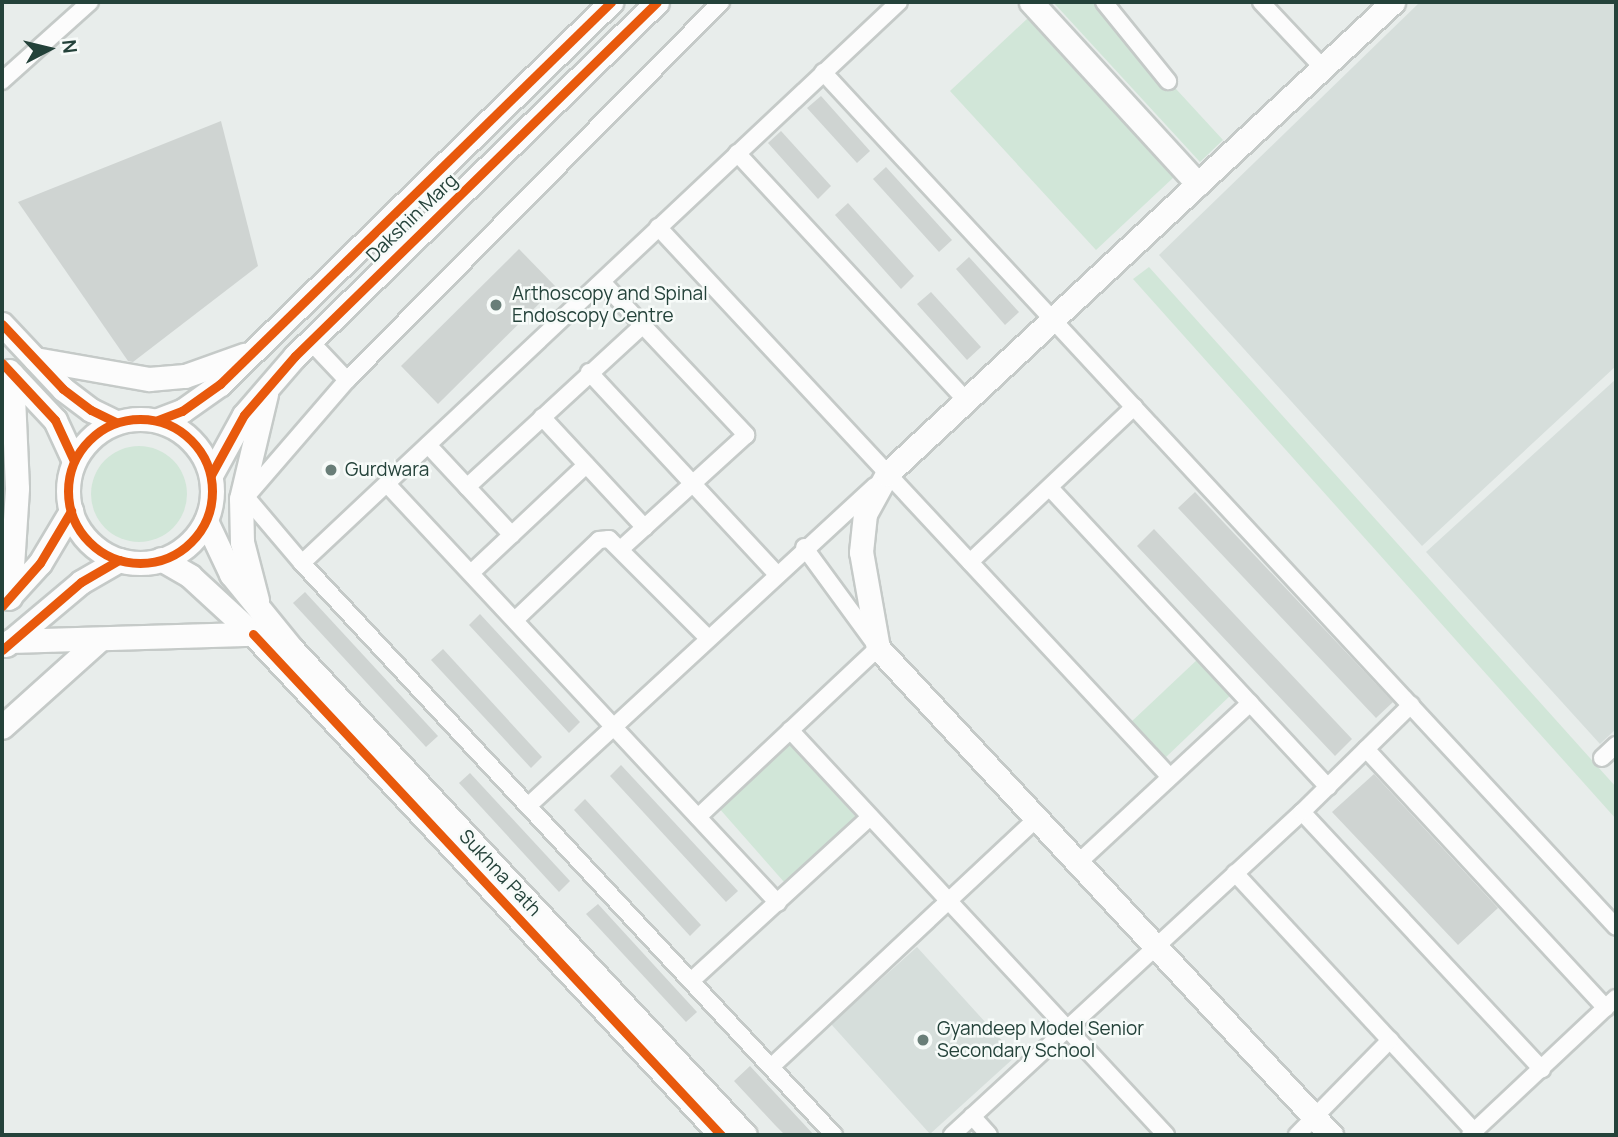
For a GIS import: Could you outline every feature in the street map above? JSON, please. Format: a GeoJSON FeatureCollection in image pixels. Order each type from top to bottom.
{"type":"FeatureCollection","features":[{"type":"Feature","properties":{"kind":"main road","name":"Dakshin Marg"},"geometry":{"type":"LineString","coordinates":[[158,420],[182,411],[220,384],[611,2]]}},
{"type":"Feature","properties":{"kind":"main road","name":"Dakshin Marg"},"geometry":{"type":"LineString","coordinates":[[211,475],[244,415],[310,341],[657,2]]}},
{"type":"Feature","properties":{"kind":"main road"},"geometry":{"type":"LineString","coordinates":[[1031,2],[1198,184]]}},
{"type":"Feature","properties":{"kind":"main road"},"geometry":{"type":"LineString","coordinates":[[1331,1135],[878,648],[860,552],[865,514],[885,477],[1051,318],[1394,2]]}},
{"type":"Feature","properties":{"kind":"main road"},"geometry":{"type":"LineString","coordinates":[[2,324],[72,396],[116,422]]}},
{"type":"Feature","properties":{"kind":"main road"},"geometry":{"type":"LineString","coordinates":[[35,359],[149,379],[185,376],[253,352]]}},
{"type":"Feature","properties":{"kind":"main road"},"geometry":{"type":"LineString","coordinates":[[7,368],[55,420],[74,461]]}},
{"type":"Feature","properties":{"kind":"main road"},"geometry":{"type":"LineString","coordinates":[[6,601],[17,488],[7,368]]}},
{"type":"Feature","properties":{"kind":"main road"},"geometry":{"type":"LineString","coordinates":[[259,607],[242,542],[241,499],[268,388]]}},
{"type":"Feature","properties":{"kind":"main road"},"geometry":{"type":"LineString","coordinates":[[158,420],[184,433],[199,448],[211,475],[212,502],[206,521],[182,550],[161,559],[119,560],[97,549],[82,534],[71,511],[68,481],[74,461],[102,428],[116,422],[158,420]]}},
{"type":"Feature","properties":{"kind":"main road"},"geometry":{"type":"LineString","coordinates":[[6,601],[40,563],[71,511]]}},
{"type":"Feature","properties":{"kind":"main road","name":"Sukhna Path"},"geometry":{"type":"LineString","coordinates":[[206,521],[231,574],[292,649],[745,1135]]}},
{"type":"Feature","properties":{"kind":"main road","name":"Sukhna Path"},"geometry":{"type":"LineString","coordinates":[[161,559],[190,576],[253,634],[721,1135]]}},
{"type":"Feature","properties":{"kind":"main road"},"geometry":{"type":"LineString","coordinates":[[6,645],[81,582],[119,560]]}},
{"type":"Feature","properties":{"kind":"main road"},"geometry":{"type":"LineString","coordinates":[[6,645],[253,634]]}},
{"type":"Feature","properties":{"kind":"main road"},"geometry":{"type":"LineString","coordinates":[[2,727],[99,640]]}},
{"type":"Feature","properties":{"kind":"street"},"geometry":{"type":"LineString","coordinates":[[2,81],[90,2]]}},
{"type":"Feature","properties":{"kind":"street"},"geometry":{"type":"LineString","coordinates":[[721,2],[347,380],[246,497],[302,563],[834,1135]]}},
{"type":"Feature","properties":{"kind":"street"},"geometry":{"type":"LineString","coordinates":[[302,563],[899,2]]}},
{"type":"Feature","properties":{"kind":"street"},"geometry":{"type":"LineString","coordinates":[[1104,2],[1168,81]]}},
{"type":"Feature","properties":{"kind":"street"},"geometry":{"type":"LineString","coordinates":[[1261,2],[1323,68]]}},
{"type":"Feature","properties":{"kind":"street"},"geometry":{"type":"LineString","coordinates":[[822,72],[1616,927]]}},
{"type":"Feature","properties":{"kind":"street"},"geometry":{"type":"LineString","coordinates":[[737,153],[966,400]]}},
{"type":"Feature","properties":{"kind":"street"},"geometry":{"type":"LineString","coordinates":[[658,228],[885,477],[970,562],[1169,776]]}},
{"type":"Feature","properties":{"kind":"street"},"geometry":{"type":"LineString","coordinates":[[603,283],[746,435],[622,548]]}},
{"type":"Feature","properties":{"kind":"street"},"geometry":{"type":"LineString","coordinates":[[467,487],[643,324]]}},
{"type":"Feature","properties":{"kind":"street"},"geometry":{"type":"LineString","coordinates":[[310,341],[347,380]]}},
{"type":"Feature","properties":{"kind":"street"},"geometry":{"type":"LineString","coordinates":[[589,372],[776,573]]}},
{"type":"Feature","properties":{"kind":"street"},"geometry":{"type":"LineString","coordinates":[[970,562],[1051,489],[1134,407]]}},
{"type":"Feature","properties":{"kind":"street"},"geometry":{"type":"LineString","coordinates":[[542,417],[645,528]]}},
{"type":"Feature","properties":{"kind":"street"},"geometry":{"type":"LineString","coordinates":[[428,445],[512,535]]}},
{"type":"Feature","properties":{"kind":"street"},"geometry":{"type":"LineString","coordinates":[[471,573],[586,465]]}},
{"type":"Feature","properties":{"kind":"street"},"geometry":{"type":"LineString","coordinates":[[528,806],[804,547],[885,477]]}},
{"type":"Feature","properties":{"kind":"street"},"geometry":{"type":"LineString","coordinates":[[387,484],[778,902]]}},
{"type":"Feature","properties":{"kind":"street"},"geometry":{"type":"LineString","coordinates":[[1051,489],[1328,787]]}},
{"type":"Feature","properties":{"kind":"street"},"geometry":{"type":"LineString","coordinates":[[515,620],[599,540],[610,539],[622,548],[708,638]]}},
{"type":"Feature","properties":{"kind":"street"},"geometry":{"type":"LineString","coordinates":[[698,817],[878,648],[804,547]]}},
{"type":"Feature","properties":{"kind":"street"},"geometry":{"type":"LineString","coordinates":[[1078,863],[1250,703]]}},
{"type":"Feature","properties":{"kind":"street"},"geometry":{"type":"LineString","coordinates":[[952,1135],[1302,812],[1411,705]]}},
{"type":"Feature","properties":{"kind":"street"},"geometry":{"type":"LineString","coordinates":[[790,730],[1166,1135]]}},
{"type":"Feature","properties":{"kind":"street"},"geometry":{"type":"LineString","coordinates":[[1602,758],[1616,745]]}},
{"type":"Feature","properties":{"kind":"street"},"geometry":{"type":"LineString","coordinates":[[1235,873],[1472,1133],[1542,1069],[1611,1003],[1366,749]]}},
{"type":"Feature","properties":{"kind":"street"},"geometry":{"type":"LineString","coordinates":[[1302,812],[1542,1069]]}},
{"type":"Feature","properties":{"kind":"street"},"geometry":{"type":"LineString","coordinates":[[691,981],[870,817]]}},
{"type":"Feature","properties":{"kind":"street"},"geometry":{"type":"LineString","coordinates":[[771,1067],[1037,818]]}},
{"type":"Feature","properties":{"kind":"street"},"geometry":{"type":"LineString","coordinates":[[1297,1135],[1390,1040]]}},
{"type":"Feature","properties":{"kind":"street"},"geometry":{"type":"LineString","coordinates":[[972,1116],[989,1135]]}},
{"type":"Feature","properties":{"kind":"shaded area"},"geometry":{"type":"Polygon","coordinates":[[[1420,2],[1616,2],[1616,366],[1422,546],[1159,255],[1420,2]]]}},
{"type":"Feature","properties":{"kind":"shaded area"},"geometry":{"type":"Polygon","coordinates":[[[1616,379],[1616,729],[1600,744],[1426,552],[1616,379]]]}},
{"type":"Feature","properties":{"kind":"shaded area","name":"Gyandeep Model Senior Secondary School"},"geometry":{"type":"Polygon","coordinates":[[[917,947],[1016,1056],[930,1134],[831,1024],[917,947]]]}},
{"type":"Feature","properties":{"kind":"green space"},"geometry":{"type":"Polygon","coordinates":[[[1053,2],[1096,2],[1223,140],[1200,162],[1053,2]]]}},
{"type":"Feature","properties":{"kind":"green space"},"geometry":{"type":"Polygon","coordinates":[[[1028,18],[1174,177],[1096,250],[950,91],[1028,18]]]}},
{"type":"Feature","properties":{"kind":"green space"},"geometry":{"type":"Polygon","coordinates":[[[1149,267],[1616,787],[1616,819],[1133,279],[1149,267]]]}},
{"type":"Feature","properties":{"kind":"green space"},"geometry":{"type":"Polygon","coordinates":[[[139,446],[157,450],[173,460],[183,476],[187,494],[183,512],[173,528],[157,538],[139,542],[121,538],[105,528],[95,512],[91,494],[95,476],[105,460],[121,450],[139,446]]]}},
{"type":"Feature","properties":{"kind":"green space"},"geometry":{"type":"Polygon","coordinates":[[[1199,658],[1233,693],[1165,758],[1130,723],[1199,658]]]}},
{"type":"Feature","properties":{"kind":"green space"},"geometry":{"type":"Polygon","coordinates":[[[789,743],[856,817],[784,882],[718,807],[789,743]]]}},
{"type":"Feature","properties":{"kind":"building"},"geometry":{"type":"Polygon","coordinates":[[[821,96],[870,151],[857,163],[807,108],[821,96]]]}},
{"type":"Feature","properties":{"kind":"building"},"geometry":{"type":"Polygon","coordinates":[[[221,121],[258,266],[133,362],[128,361],[18,202],[221,121]]]}},
{"type":"Feature","properties":{"kind":"building"},"geometry":{"type":"Polygon","coordinates":[[[781,131],[831,186],[818,199],[768,143],[781,131]]]}},
{"type":"Feature","properties":{"kind":"building"},"geometry":{"type":"Polygon","coordinates":[[[886,167],[952,240],[939,252],[873,179],[886,167]]]}},
{"type":"Feature","properties":{"kind":"building"},"geometry":{"type":"Polygon","coordinates":[[[848,203],[914,276],[901,289],[835,215],[848,203]]]}},
{"type":"Feature","properties":{"kind":"building"},"geometry":{"type":"Polygon","coordinates":[[[519,249],[556,287],[438,404],[401,366],[519,249]]]}},
{"type":"Feature","properties":{"kind":"building"},"geometry":{"type":"Polygon","coordinates":[[[969,257],[1019,312],[1005,325],[956,269],[969,257]]]}},
{"type":"Feature","properties":{"kind":"building"},"geometry":{"type":"Polygon","coordinates":[[[931,292],[981,347],[967,360],[917,304],[931,292]]]}},
{"type":"Feature","properties":{"kind":"building"},"geometry":{"type":"Polygon","coordinates":[[[1195,492],[1393,702],[1376,718],[1178,508],[1195,492]]]}},
{"type":"Feature","properties":{"kind":"building"},"geometry":{"type":"Polygon","coordinates":[[[1154,529],[1352,739],[1335,756],[1137,546],[1154,529]]]}},
{"type":"Feature","properties":{"kind":"building"},"geometry":{"type":"Polygon","coordinates":[[[305,592],[438,736],[426,747],[293,603],[305,592]]]}},
{"type":"Feature","properties":{"kind":"building"},"geometry":{"type":"Polygon","coordinates":[[[480,614],[580,722],[569,733],[469,625],[480,614]]]}},
{"type":"Feature","properties":{"kind":"building"},"geometry":{"type":"Polygon","coordinates":[[[443,649],[542,757],[531,768],[431,660],[443,649]]]}},
{"type":"Feature","properties":{"kind":"building"},"geometry":{"type":"Polygon","coordinates":[[[621,765],[738,891],[726,902],[610,776],[621,765]]]}},
{"type":"Feature","properties":{"kind":"building"},"geometry":{"type":"Polygon","coordinates":[[[470,773],[570,881],[559,892],[459,783],[470,773]]]}},
{"type":"Feature","properties":{"kind":"building"},"geometry":{"type":"Polygon","coordinates":[[[1374,774],[1498,908],[1458,945],[1332,812],[1374,774]]]}},
{"type":"Feature","properties":{"kind":"building"},"geometry":{"type":"Polygon","coordinates":[[[585,799],[701,925],[690,936],[574,810],[585,799]]]}},
{"type":"Feature","properties":{"kind":"building"},"geometry":{"type":"Polygon","coordinates":[[[598,904],[697,1012],[686,1022],[586,914],[598,904]]]}},
{"type":"Feature","properties":{"kind":"building"},"geometry":{"type":"Polygon","coordinates":[[[750,1066],[814,1135],[785,1135],[734,1081],[750,1066]]]}},
{"type":"Feature","properties":{"kind":"cycle path"},"geometry":{"type":"LineString","coordinates":[[158,420],[182,411],[220,384],[611,2]]}},
{"type":"Feature","properties":{"kind":"cycle path"},"geometry":{"type":"LineString","coordinates":[[211,475],[244,415],[295,356],[657,2]]}},
{"type":"Feature","properties":{"kind":"cycle path"},"geometry":{"type":"LineString","coordinates":[[2,324],[63,389],[91,410],[116,422]]}},
{"type":"Feature","properties":{"kind":"cycle path"},"geometry":{"type":"LineString","coordinates":[[2,363],[55,420],[74,461]]}},
{"type":"Feature","properties":{"kind":"cycle path"},"geometry":{"type":"LineString","coordinates":[[140,419],[168,424],[191,440],[207,463],[212,491],[207,519],[191,542],[168,558],[140,563],[112,558],[89,542],[73,519],[68,491],[73,463],[89,440],[112,424],[140,419]]}},
{"type":"Feature","properties":{"kind":"cycle path"},"geometry":{"type":"LineString","coordinates":[[2,606],[40,563],[71,511]]}},
{"type":"Feature","properties":{"kind":"cycle path"},"geometry":{"type":"LineString","coordinates":[[2,650],[81,582],[119,560]]}},
{"type":"Feature","properties":{"kind":"cycle path"},"geometry":{"type":"LineString","coordinates":[[253,634],[721,1135]]}},
{"type":"Feature","properties":{"kind":"place","name":"Arthoscopy and Spinal Endoscopy Centre"},"geometry":{"type":"Point","coordinates":[496,305]}},
{"type":"Feature","properties":{"kind":"place","name":"Gurdwara"},"geometry":{"type":"Point","coordinates":[331,470]}},
{"type":"Feature","properties":{"kind":"place","name":"Gyandeep Model Senior Secondary School"},"geometry":{"type":"Point","coordinates":[923,1040]}}]}
